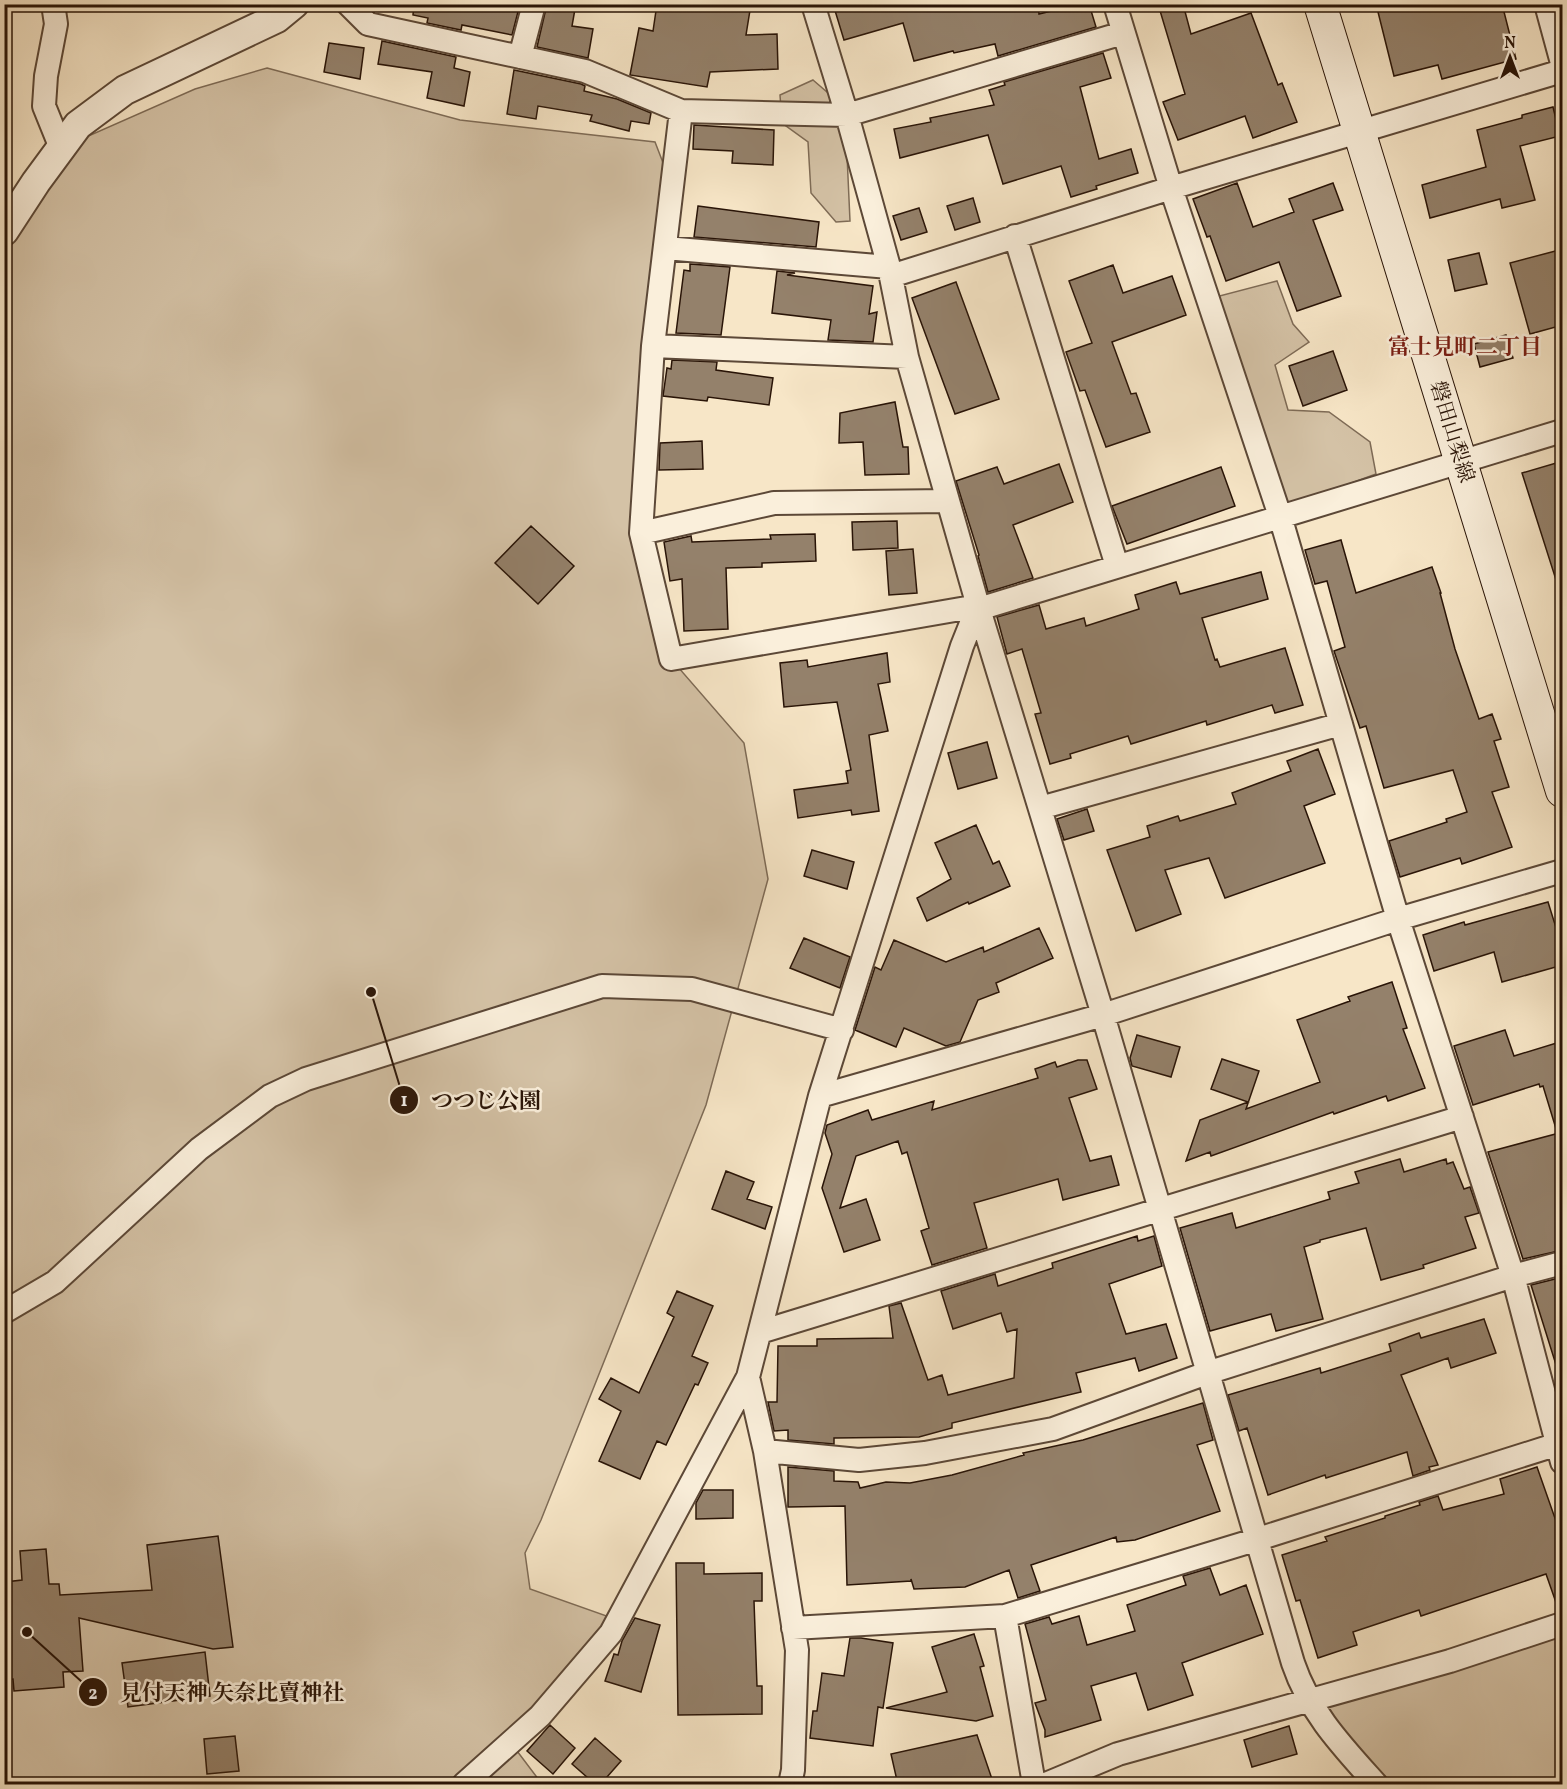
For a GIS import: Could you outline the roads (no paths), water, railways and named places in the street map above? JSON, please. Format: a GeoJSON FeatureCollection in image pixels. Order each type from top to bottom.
{"type":"FeatureCollection","features":[{"type":"Feature","properties":{"kind":"main road","name":"磐田山梨線"},"geometry":{"type":"LineString","coordinates":[[1320,4],[1563,791]]}},
{"type":"Feature","properties":{"kind":"street"},"geometry":{"type":"LineString","coordinates":[[53,4],[56,24],[46,76],[44,106],[61,148]]}},
{"type":"Feature","properties":{"kind":"street"},"geometry":{"type":"LineString","coordinates":[[4,231],[36,182],[78,125],[125,90],[277,18],[294,4]]}},
{"type":"Feature","properties":{"kind":"street"},"geometry":{"type":"LineString","coordinates":[[348,4],[368,24],[585,71],[681,111],[847,115],[1123,33]]}},
{"type":"Feature","properties":{"kind":"street"},"geometry":{"type":"LineString","coordinates":[[520,57],[534,4]]}},
{"type":"Feature","properties":{"kind":"street"},"geometry":{"type":"LineString","coordinates":[[813,4],[847,115],[890,271],[907,357],[978,606],[1103,1015],[1255,1540],[1293,1663],[1308,1701],[1330,1732],[1376,1785]]}},
{"type":"Feature","properties":{"kind":"street"},"geometry":{"type":"LineString","coordinates":[[793,1628],[1005,1616],[1255,1540],[1560,1453],[1514,1276],[1398,919],[1280,516],[1171,188],[1115,4]]}},
{"type":"Feature","properties":{"kind":"street"},"geometry":{"type":"LineString","coordinates":[[1546,4],[1563,63]]}},
{"type":"Feature","properties":{"kind":"street"},"geometry":{"type":"LineString","coordinates":[[665,248],[890,271],[1015,236],[1563,71]]}},
{"type":"Feature","properties":{"kind":"street"},"geometry":{"type":"LineString","coordinates":[[681,111],[653,346],[641,533],[671,659],[978,606],[982,608],[1563,431]]}},
{"type":"Feature","properties":{"kind":"street"},"geometry":{"type":"LineString","coordinates":[[1015,236],[1117,566]]}},
{"type":"Feature","properties":{"kind":"street"},"geometry":{"type":"LineString","coordinates":[[653,346],[907,357]]}},
{"type":"Feature","properties":{"kind":"street"},"geometry":{"type":"LineString","coordinates":[[641,533],[774,503],[948,501]]}},
{"type":"Feature","properties":{"kind":"street"},"geometry":{"type":"LineString","coordinates":[[464,1785],[540,1716],[611,1634],[748,1377],[820,1096],[962,646],[978,606]]}},
{"type":"Feature","properties":{"kind":"street"},"geometry":{"type":"LineString","coordinates":[[1040,808],[1341,724]]}},
{"type":"Feature","properties":{"kind":"street"},"geometry":{"type":"LineString","coordinates":[[820,1096],[1103,1015],[1398,919],[1563,871]]}},
{"type":"Feature","properties":{"kind":"street"},"geometry":{"type":"LineString","coordinates":[[4,1312],[55,1282],[199,1149],[270,1096],[306,1079],[602,986],[692,989],[842,1030]]}},
{"type":"Feature","properties":{"kind":"street"},"geometry":{"type":"LineString","coordinates":[[760,1332],[1462,1117]]}},
{"type":"Feature","properties":{"kind":"street"},"geometry":{"type":"LineString","coordinates":[[765,1451],[859,1460],[925,1453],[1053,1429],[1207,1373],[1514,1276],[1563,1263]]}},
{"type":"Feature","properties":{"kind":"street"},"geometry":{"type":"LineString","coordinates":[[748,1377],[765,1451],[797,1650],[793,1770],[790,1785]]}},
{"type":"Feature","properties":{"kind":"street"},"geometry":{"type":"LineString","coordinates":[[1005,1616],[1034,1785]]}},
{"type":"Feature","properties":{"kind":"street"},"geometry":{"type":"LineString","coordinates":[[1046,1785],[1118,1754],[1450,1661],[1563,1624]]}},
{"type":"Feature","properties":{"kind":"place","name":"つつじ公園"},"geometry":{"type":"Point","coordinates":[371,992]}},
{"type":"Feature","properties":{"kind":"place","name":"見付天神 矢奈比賣神社"},"geometry":{"type":"Point","coordinates":[27,1632]}},
{"type":"Feature","properties":{"kind":"district","name":"富士見町二丁目"},"geometry":{"type":"Point","coordinates":[1465,348]}}]}
